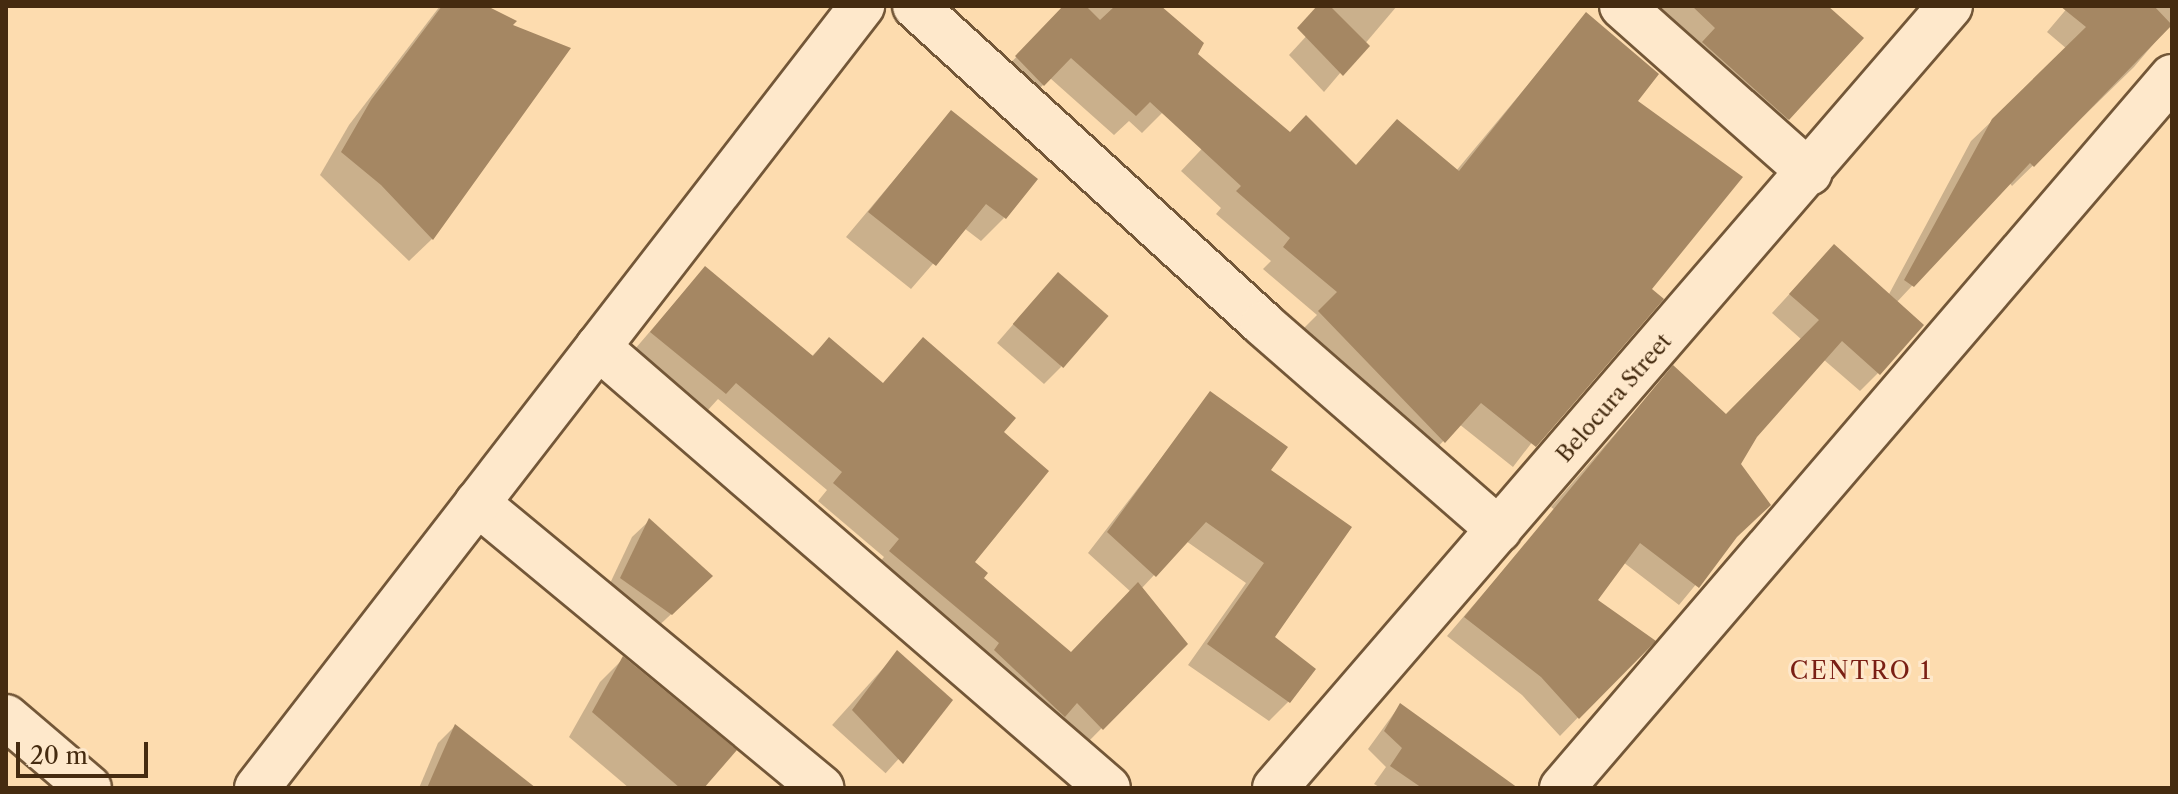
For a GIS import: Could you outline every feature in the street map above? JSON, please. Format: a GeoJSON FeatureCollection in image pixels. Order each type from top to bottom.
{"type":"FeatureCollection","features":[{"type":"Feature","properties":{"kind":"street"},"geometry":{"type":"LineString","coordinates":[[257,788],[862,6]]}},
{"type":"Feature","properties":{"kind":"street"},"geometry":{"type":"LineString","coordinates":[[915,6],[1263,324],[1499,530]]}},
{"type":"Feature","properties":{"kind":"street"},"geometry":{"type":"LineString","coordinates":[[1622,6],[1810,173]]}},
{"type":"Feature","properties":{"kind":"street","name":"Belocura Street"},"geometry":{"type":"LineString","coordinates":[[1275,788],[1810,173],[1950,6]]}},
{"type":"Feature","properties":{"kind":"street"},"geometry":{"type":"LineString","coordinates":[[1562,788],[2172,77]]}},
{"type":"Feature","properties":{"kind":"street"},"geometry":{"type":"LineString","coordinates":[[598,347],[1108,788]]}},
{"type":"Feature","properties":{"kind":"street"},"geometry":{"type":"LineString","coordinates":[[477,503],[822,788]]}},
{"type":"Feature","properties":{"kind":"street"},"geometry":{"type":"LineString","coordinates":[[6,717],[89,788]]}},
{"type":"Feature","properties":{"kind":"building"},"geometry":{"type":"Polygon","coordinates":[[[442,6],[487,6],[517,21],[513,25],[571,48],[433,240],[381,185],[341,152],[371,100],[442,6]]]}},
{"type":"Feature","properties":{"kind":"building"},"geometry":{"type":"Polygon","coordinates":[[[1063,6],[1086,6],[1100,20],[1115,6],[1161,6],[1204,43],[1198,54],[1290,132],[1306,115],[1356,165],[1397,119],[1459,171],[1586,12],[1659,74],[1638,101],[1743,177],[1652,289],[1664,299],[1536,447],[1481,403],[1445,443],[1318,311],[1337,292],[1283,247],[1290,238],[1236,191],[1241,186],[1150,102],[1136,116],[1071,58],[1044,86],[1015,56],[1063,6]]]}},
{"type":"Feature","properties":{"kind":"building"},"geometry":{"type":"Polygon","coordinates":[[[1317,6],[1330,6],[1370,46],[1343,76],[1297,28],[1317,6]]]}},
{"type":"Feature","properties":{"kind":"building"},"geometry":{"type":"Polygon","coordinates":[[[1692,6],[1828,6],[1864,38],[1789,120],[1702,42],[1715,28],[1692,6]]]}},
{"type":"Feature","properties":{"kind":"building"},"geometry":{"type":"Polygon","coordinates":[[[2060,6],[2154,6],[2172,25],[2034,167],[2030,163],[1914,287],[1904,280],[1992,119],[2086,27],[2060,6]]]}},
{"type":"Feature","properties":{"kind":"building"},"geometry":{"type":"Polygon","coordinates":[[[951,110],[1038,179],[1006,219],[986,204],[936,266],[868,212],[951,110]]]}},
{"type":"Feature","properties":{"kind":"building"},"geometry":{"type":"Polygon","coordinates":[[[1834,244],[1924,325],[1880,375],[1842,341],[1757,437],[1741,464],[1771,505],[1737,537],[1699,588],[1640,543],[1598,600],[1656,641],[1579,719],[1541,677],[1464,617],[1673,365],[1726,414],[1819,320],[1789,294],[1834,244]]]}},
{"type":"Feature","properties":{"kind":"building"},"geometry":{"type":"Polygon","coordinates":[[[705,266],[813,356],[829,337],[883,383],[923,337],[1016,418],[1004,432],[1049,471],[975,562],[988,573],[984,578],[1071,652],[1138,582],[1188,644],[1103,730],[1077,703],[1065,717],[994,650],[999,643],[889,551],[899,539],[833,483],[842,472],[736,383],[726,394],[650,332],[705,266]]]}},
{"type":"Feature","properties":{"kind":"building"},"geometry":{"type":"Polygon","coordinates":[[[1058,272],[1109,316],[1063,368],[1013,324],[1058,272]]]}},
{"type":"Feature","properties":{"kind":"building"},"geometry":{"type":"Polygon","coordinates":[[[1210,391],[1288,447],[1271,470],[1352,527],[1275,637],[1316,669],[1290,703],[1207,644],[1264,563],[1206,522],[1156,577],[1107,532],[1210,391]]]}},
{"type":"Feature","properties":{"kind":"building"},"geometry":{"type":"Polygon","coordinates":[[[649,518],[713,576],[672,615],[620,578],[649,518]]]}},
{"type":"Feature","properties":{"kind":"building"},"geometry":{"type":"Polygon","coordinates":[[[897,650],[953,700],[903,764],[852,710],[897,650]]]}},
{"type":"Feature","properties":{"kind":"building"},"geometry":{"type":"Polygon","coordinates":[[[623,656],[737,750],[704,788],[680,788],[592,712],[623,656]]]}},
{"type":"Feature","properties":{"kind":"building"},"geometry":{"type":"Polygon","coordinates":[[[1400,703],[1518,788],[1422,788],[1390,766],[1402,748],[1384,731],[1400,703]]]}},
{"type":"Feature","properties":{"kind":"building"},"geometry":{"type":"Polygon","coordinates":[[[455,724],[536,788],[427,788],[455,724]]]}},
{"type":"Feature","properties":{"kind":"district","name":"CENTRO 1"},"geometry":{"type":"Point","coordinates":[1861,671]}}]}
